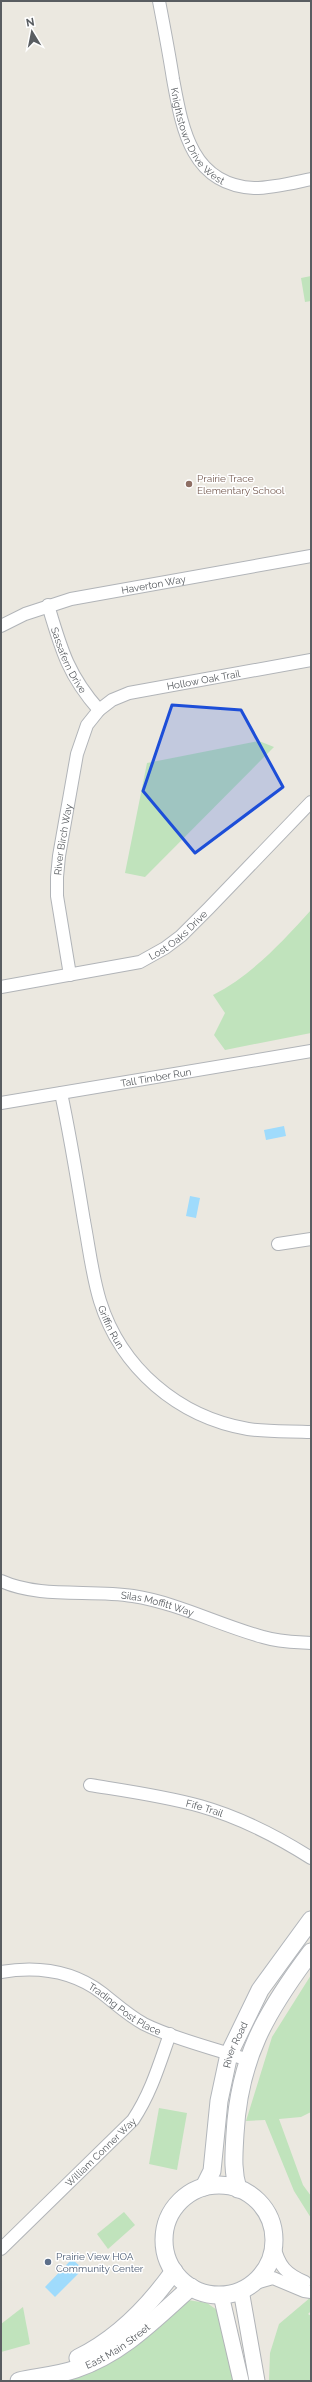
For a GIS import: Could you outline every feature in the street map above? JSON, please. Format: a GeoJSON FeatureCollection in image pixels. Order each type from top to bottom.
{"type":"FeatureCollection","features":[{"type":"Feature","properties":{"kind":"main road","name":"River Road"},"geometry":{"type":"LineString","coordinates":[[204,2187],[212,2171],[219,2101],[229,2054],[260,1990],[311,1920]]}},
{"type":"Feature","properties":{"kind":"main road","name":"River Road"},"geometry":{"type":"LineString","coordinates":[[238,2189],[234,2175],[235,2130],[241,2082],[248,2060],[272,2007],[311,1952]]}},
{"type":"Feature","properties":{"kind":"main road"},"geometry":{"type":"LineString","coordinates":[[221,2185],[238,2189],[256,2199],[263,2207],[272,2226],[274,2246],[267,2267],[246,2287],[221,2295],[205,2293],[191,2287],[174,2272],[167,2257],[164,2242],[167,2222],[182,2200],[204,2187],[221,2185]]}},
{"type":"Feature","properties":{"kind":"main road","name":"East Main Street"},"geometry":{"type":"LineString","coordinates":[[25,2380],[80,2357],[103,2343],[141,2310],[163,2288],[174,2272]]}},
{"type":"Feature","properties":{"kind":"main road","name":"East Main Street"},"geometry":{"type":"LineString","coordinates":[[25,2380],[77,2369],[111,2353],[146,2330],[191,2287]]}},
{"type":"Feature","properties":{"kind":"street","name":"Knightstown Drive West"},"geometry":{"type":"LineString","coordinates":[[159,1],[182,125],[188,143],[200,162],[217,176],[240,186],[270,187],[311,179]]}},
{"type":"Feature","properties":{"kind":"street","name":"Haverton Way"},"geometry":{"type":"LineString","coordinates":[[1,626],[48,605],[126,588],[311,556]]}},
{"type":"Feature","properties":{"kind":"street","name":"Sassafern Drive"},"geometry":{"type":"LineString","coordinates":[[48,605],[70,671],[78,684],[99,710]]}},
{"type":"Feature","properties":{"kind":"street","name":"Hollow Oak Trail"},"geometry":{"type":"LineString","coordinates":[[99,710],[112,700],[129,694],[311,660]]}},
{"type":"Feature","properties":{"kind":"street","name":"River Birch Way"},"geometry":{"type":"LineString","coordinates":[[70,975],[57,896],[59,856],[80,740],[87,725],[99,710]]}},
{"type":"Feature","properties":{"kind":"street","name":"Lost Oaks Drive"},"geometry":{"type":"LineString","coordinates":[[1,987],[140,962],[165,948],[204,914],[311,802]]}},
{"type":"Feature","properties":{"kind":"street","name":"Tall Timber Run"},"geometry":{"type":"LineString","coordinates":[[1,1103],[311,1051]]}},
{"type":"Feature","properties":{"kind":"street","name":"Griffin Run"},"geometry":{"type":"LineString","coordinates":[[61,1092],[96,1287],[108,1322],[127,1355],[152,1383],[197,1412],[248,1429],[311,1432]]}},
{"type":"Feature","properties":{"kind":"street"},"geometry":{"type":"LineString","coordinates":[[278,1244],[311,1239]]}},
{"type":"Feature","properties":{"kind":"street","name":"Silas Moffitt Way"},"geometry":{"type":"LineString","coordinates":[[1,1580],[37,1590],[132,1596],[164,1604],[263,1637],[283,1642],[311,1643]]}},
{"type":"Feature","properties":{"kind":"street","name":"Fife Trail"},"geometry":{"type":"LineString","coordinates":[[90,1785],[151,1795],[202,1807],[256,1828],[311,1858]]}},
{"type":"Feature","properties":{"kind":"street","name":"Trading Post Place"},"geometry":{"type":"LineString","coordinates":[[1,1972],[36,1969],[65,1974],[101,1992],[143,2024],[248,2060]]}},
{"type":"Feature","properties":{"kind":"street","name":"William Conner Way"},"geometry":{"type":"LineString","coordinates":[[1,2249],[133,2120],[146,2102],[153,2086],[170,2034]]}},
{"type":"Feature","properties":{"kind":"street"},"geometry":{"type":"LineString","coordinates":[[274,2246],[278,2261],[286,2272],[311,2286]]}},
{"type":"Feature","properties":{"kind":"street"},"geometry":{"type":"LineString","coordinates":[[258,2381],[246,2287],[273,2278],[304,2291],[311,2292]]}},
{"type":"Feature","properties":{"kind":"street"},"geometry":{"type":"LineString","coordinates":[[221,2295],[241,2381]]}},
{"type":"Feature","properties":{"kind":"highlighted area"},"geometry":{"type":"Polygon","coordinates":[[[172,705],[241,710],[283,787],[195,853],[143,791],[172,705]]]}},
{"type":"Feature","properties":{"kind":"green space"},"geometry":{"type":"Polygon","coordinates":[[[311,276],[311,301],[305,302],[301,278],[311,276]]]}},
{"type":"Feature","properties":{"kind":"green space"},"geometry":{"type":"Polygon","coordinates":[[[259,741],[274,747],[145,877],[125,873],[147,763],[259,741]]]}},
{"type":"Feature","properties":{"kind":"green space"},"geometry":{"type":"Polygon","coordinates":[[[311,910],[311,1033],[225,1050],[214,1035],[225,1013],[213,995],[241,978],[254,968],[278,946],[311,910]]]}},
{"type":"Feature","properties":{"kind":"green space"},"geometry":{"type":"Polygon","coordinates":[[[311,1975],[311,2112],[301,2117],[279,2119],[303,2185],[311,2196],[311,2218],[294,2191],[265,2120],[246,2121],[272,2037],[311,1975]]]}},
{"type":"Feature","properties":{"kind":"green space"},"geometry":{"type":"Polygon","coordinates":[[[159,2108],[187,2113],[177,2170],[149,2164],[159,2108]]]}},
{"type":"Feature","properties":{"kind":"green space"},"geometry":{"type":"Polygon","coordinates":[[[124,2212],[135,2225],[108,2249],[97,2234],[124,2212]]]}},
{"type":"Feature","properties":{"kind":"green space"},"geometry":{"type":"Polygon","coordinates":[[[311,2297],[311,2311],[308,2314],[311,2316],[311,2381],[269,2381],[270,2353],[279,2324],[311,2297]]]}},
{"type":"Feature","properties":{"kind":"green space"},"geometry":{"type":"Polygon","coordinates":[[[188,2300],[207,2303],[220,2312],[234,2381],[44,2381],[188,2300]]]}},
{"type":"Feature","properties":{"kind":"green space"},"geometry":{"type":"Polygon","coordinates":[[[23,2307],[30,2344],[1,2352],[1,2324],[23,2307]]]}},
{"type":"Feature","properties":{"kind":"water"},"geometry":{"type":"Polygon","coordinates":[[[284,1126],[286,1136],[266,1140],[264,1130],[284,1126]]]}},
{"type":"Feature","properties":{"kind":"water"},"geometry":{"type":"Polygon","coordinates":[[[190,1196],[200,1198],[196,1218],[186,1216],[190,1196]]]}},
{"type":"Feature","properties":{"kind":"water"},"geometry":{"type":"Polygon","coordinates":[[[72,2259],[83,2269],[55,2297],[45,2287],[72,2259]]]}},
{"type":"Feature","properties":{"kind":"place","name":"Prairie Trace Elementary School"},"geometry":{"type":"Point","coordinates":[189,484]}},
{"type":"Feature","properties":{"kind":"place","name":"Prairie View HOA Community Center"},"geometry":{"type":"Point","coordinates":[48,2262]}}]}
